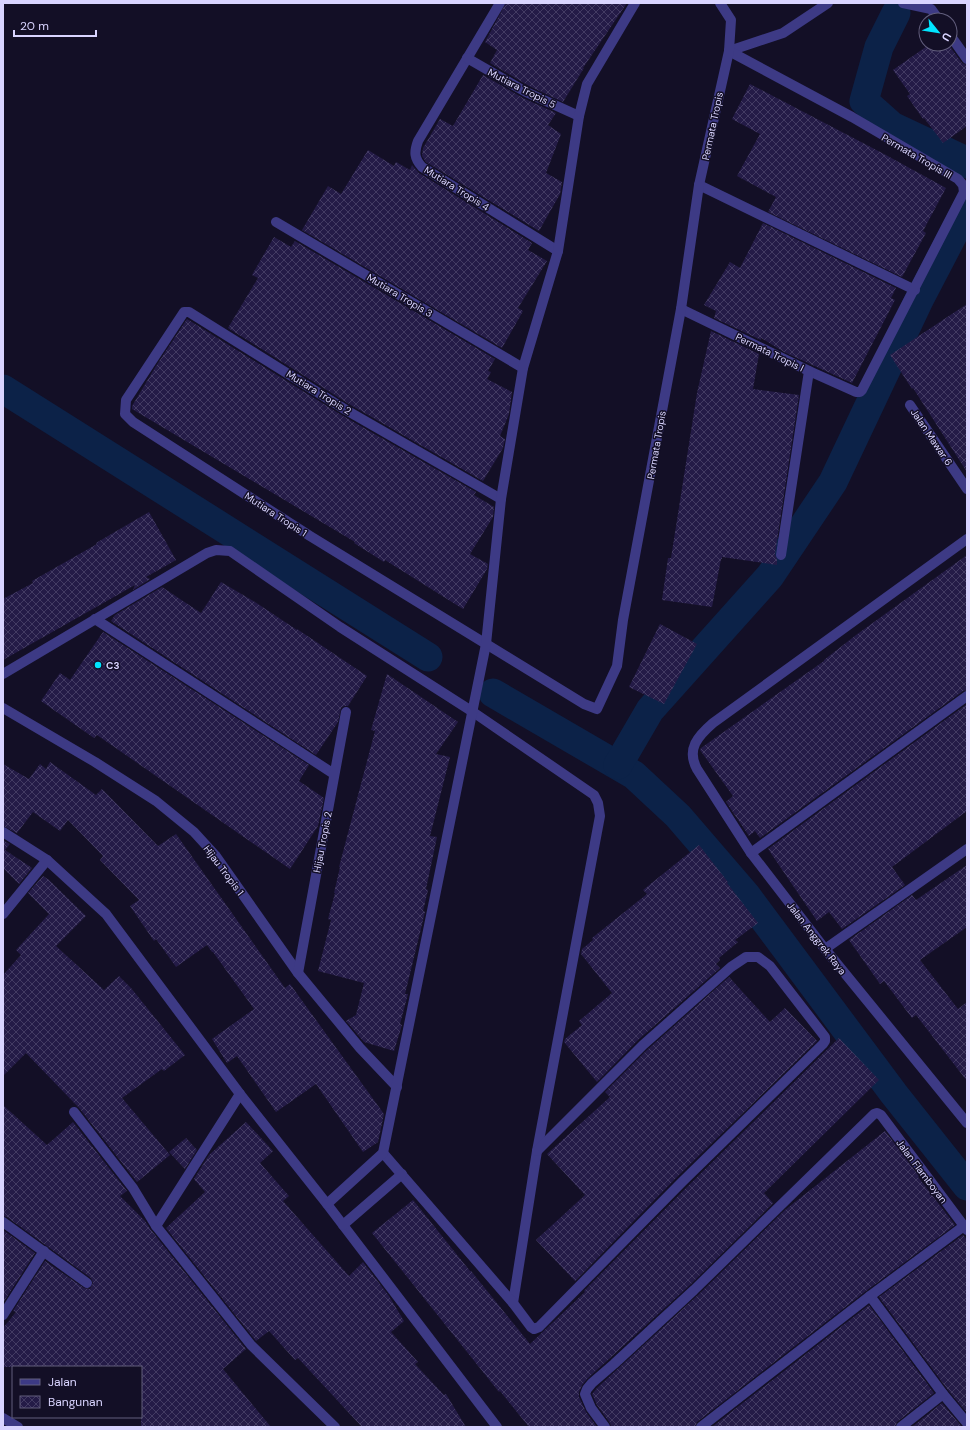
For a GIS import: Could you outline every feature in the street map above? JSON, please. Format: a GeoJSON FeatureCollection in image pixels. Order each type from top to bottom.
{"type":"FeatureCollection","features":[{"type":"Feature","properties":{"kind":"street"},"geometry":{"type":"LineString","coordinates":[[466,58],[500,3]]}},
{"type":"Feature","properties":{"kind":"street"},"geometry":{"type":"LineString","coordinates":[[327,1204],[383,1153],[486,644],[501,499],[523,368],[558,251],[579,116],[587,84],[635,3]]}},
{"type":"Feature","properties":{"kind":"street","name":"Permata Tropis"},"geometry":{"type":"LineString","coordinates":[[486,644],[584,704],[597,709],[617,666],[623,620],[681,309],[699,185],[729,51],[731,20],[720,3]]}},
{"type":"Feature","properties":{"kind":"street"},"geometry":{"type":"LineString","coordinates":[[729,51],[783,33],[828,3]]}},
{"type":"Feature","properties":{"kind":"street"},"geometry":{"type":"LineString","coordinates":[[908,4],[932,6]]}},
{"type":"Feature","properties":{"kind":"street"},"geometry":{"type":"LineString","coordinates":[[958,46],[967,59]]}},
{"type":"Feature","properties":{"kind":"street","name":"Permata Tropis III"},"geometry":{"type":"LineString","coordinates":[[729,51],[852,117],[958,179],[963,185],[964,192],[915,290],[860,392]]}},
{"type":"Feature","properties":{"kind":"street","name":"Mutiara Tropis 5"},"geometry":{"type":"LineString","coordinates":[[466,58],[526,92],[579,116]]}},
{"type":"Feature","properties":{"kind":"street","name":"Mutiara Tropis 4"},"geometry":{"type":"LineString","coordinates":[[466,58],[418,141],[415,150],[417,161],[422,166],[558,251]]}},
{"type":"Feature","properties":{"kind":"street"},"geometry":{"type":"LineString","coordinates":[[699,185],[915,290]]}},
{"type":"Feature","properties":{"kind":"street","name":"Mutiara Tropis 3"},"geometry":{"type":"LineString","coordinates":[[276,222],[523,368]]}},
{"type":"Feature","properties":{"kind":"street","name":"Permata Tropis I"},"geometry":{"type":"LineString","coordinates":[[681,309],[810,371],[856,392],[860,392]]}},
{"type":"Feature","properties":{"kind":"street","name":"Mutiara Tropis 2"},"geometry":{"type":"LineString","coordinates":[[154,356],[184,312],[189,312],[346,410],[501,499]]}},
{"type":"Feature","properties":{"kind":"street","name":"Mutiara Tropis 1"},"geometry":{"type":"LineString","coordinates":[[154,356],[126,400],[125,414],[133,422],[310,536],[486,644]]}},
{"type":"Feature","properties":{"kind":"street"},"geometry":{"type":"LineString","coordinates":[[781,555],[810,371]]}},
{"type":"Feature","properties":{"kind":"street","name":"Jalan Mawar 6"},"geometry":{"type":"LineString","coordinates":[[910,405],[967,489]]}},
{"type":"Feature","properties":{"kind":"street","name":"Jalan Anggrek Raya"},"geometry":{"type":"LineString","coordinates":[[967,538],[713,723],[697,740],[692,753],[693,762],[751,853],[825,949],[967,1123]]}},
{"type":"Feature","properties":{"kind":"street"},"geometry":{"type":"LineString","coordinates":[[3,674],[207,553],[216,550],[230,551],[340,627],[473,712],[594,795],[598,803],[600,816],[537,1152],[513,1303]]}},
{"type":"Feature","properties":{"kind":"street"},"geometry":{"type":"LineString","coordinates":[[95,619],[334,774]]}},
{"type":"Feature","properties":{"kind":"street"},"geometry":{"type":"LineString","coordinates":[[751,853],[967,696]]}},
{"type":"Feature","properties":{"kind":"street","name":"Hijau Tropis 1"},"geometry":{"type":"LineString","coordinates":[[3,708],[95,762],[156,801],[194,832],[215,855],[298,973],[360,1048],[397,1087]]}},
{"type":"Feature","properties":{"kind":"street","name":"Hijau Tropis 2"},"geometry":{"type":"LineString","coordinates":[[298,973],[346,712]]}},
{"type":"Feature","properties":{"kind":"street"},"geometry":{"type":"LineString","coordinates":[[3,832],[47,860],[106,914],[240,1094],[327,1204],[497,1427]]}},
{"type":"Feature","properties":{"kind":"street"},"geometry":{"type":"LineString","coordinates":[[825,949],[967,848]]}},
{"type":"Feature","properties":{"kind":"street"},"geometry":{"type":"LineString","coordinates":[[3,914],[47,860]]}},
{"type":"Feature","properties":{"kind":"street"},"geometry":{"type":"LineString","coordinates":[[383,1153],[534,1329],[539,1327],[682,1182],[823,1044],[825,1037],[770,966],[758,957],[746,957],[731,967],[643,1045],[537,1152]]}},
{"type":"Feature","properties":{"kind":"street"},"geometry":{"type":"LineString","coordinates":[[156,1226],[240,1094]]}},
{"type":"Feature","properties":{"kind":"street"},"geometry":{"type":"LineString","coordinates":[[74,1112],[133,1188],[156,1226],[251,1345],[335,1427]]}},
{"type":"Feature","properties":{"kind":"street","name":"Jalan Flamboyan"},"geometry":{"type":"LineString","coordinates":[[605,1427],[591,1408],[585,1394],[592,1382],[614,1364],[694,1290],[874,1114],[877,1113],[881,1116],[966,1228]]}},
{"type":"Feature","properties":{"kind":"street"},"geometry":{"type":"LineString","coordinates":[[343,1225],[402,1174]]}},
{"type":"Feature","properties":{"kind":"street"},"geometry":{"type":"LineString","coordinates":[[3,1222],[87,1284]]}},
{"type":"Feature","properties":{"kind":"street"},"geometry":{"type":"LineString","coordinates":[[701,1427],[870,1296],[966,1228]]}},
{"type":"Feature","properties":{"kind":"street"},"geometry":{"type":"LineString","coordinates":[[3,1316],[44,1251]]}},
{"type":"Feature","properties":{"kind":"street"},"geometry":{"type":"LineString","coordinates":[[870,1296],[943,1394],[967,1423]]}},
{"type":"Feature","properties":{"kind":"street"},"geometry":{"type":"LineString","coordinates":[[901,1427],[943,1394]]}},
{"type":"Feature","properties":{"kind":"street"},"geometry":{"type":"LineString","coordinates":[[3,1418],[18,1427]]}},
{"type":"Feature","properties":{"kind":"building"},"geometry":{"type":"Polygon","coordinates":[[[506,3],[627,3],[583,68],[563,102],[529,86],[490,63],[497,50],[485,42],[506,3]]]}},
{"type":"Feature","properties":{"kind":"building"},"geometry":{"type":"Polygon","coordinates":[[[919,52],[954,52],[962,63],[967,65],[967,126],[943,143],[924,118],[923,119],[907,96],[910,94],[893,70],[919,52]]]}},
{"type":"Feature","properties":{"kind":"building"},"geometry":{"type":"Polygon","coordinates":[[[483,75],[523,98],[556,113],[548,125],[561,134],[546,173],[562,182],[560,194],[539,231],[426,162],[422,156],[423,148],[440,119],[453,126],[483,75]]]}},
{"type":"Feature","properties":{"kind":"building"},"geometry":{"type":"Polygon","coordinates":[[[750,84],[946,188],[923,231],[926,233],[902,277],[768,212],[776,197],[737,176],[760,134],[732,119],[750,84]]]}},
{"type":"Feature","properties":{"kind":"building"},"geometry":{"type":"Polygon","coordinates":[[[368,150],[394,166],[396,162],[410,170],[412,165],[419,173],[532,243],[528,250],[547,261],[518,308],[523,311],[502,348],[302,230],[328,186],[341,194],[368,150]]]}},
{"type":"Feature","properties":{"kind":"building"},"geometry":{"type":"Polygon","coordinates":[[[763,223],[896,288],[891,298],[895,300],[852,383],[784,352],[761,338],[761,340],[714,318],[716,311],[704,305],[730,262],[740,268],[763,223]]]}},
{"type":"Feature","properties":{"kind":"building"},"geometry":{"type":"Polygon","coordinates":[[[274,237],[291,247],[295,241],[495,359],[488,371],[491,372],[487,379],[512,392],[509,414],[500,436],[505,439],[503,448],[483,481],[349,404],[228,328],[258,278],[252,275],[274,237]]]}},
{"type":"Feature","properties":{"kind":"building"},"geometry":{"type":"Polygon","coordinates":[[[967,304],[967,472],[890,355],[967,304]]]}},
{"type":"Feature","properties":{"kind":"building"},"geometry":{"type":"Polygon","coordinates":[[[187,319],[343,416],[476,492],[474,495],[494,507],[493,517],[470,554],[488,564],[487,569],[463,609],[385,560],[384,562],[354,543],[355,542],[132,409],[132,406],[156,366],[187,319]]]}},
{"type":"Feature","properties":{"kind":"building"},"geometry":{"type":"Polygon","coordinates":[[[711,331],[759,354],[753,389],[799,395],[775,554],[777,565],[722,557],[712,607],[662,600],[668,558],[671,558],[697,393],[711,331]]]}},
{"type":"Feature","properties":{"kind":"building"},"geometry":{"type":"Polygon","coordinates":[[[149,512],[176,560],[146,577],[150,579],[133,590],[135,585],[3,660],[3,599],[33,583],[32,581],[149,512]]]}},
{"type":"Feature","properties":{"kind":"building"},"geometry":{"type":"Polygon","coordinates":[[[967,555],[967,690],[963,691],[760,838],[755,831],[749,836],[726,802],[733,796],[700,750],[701,748],[824,661],[856,635],[967,555]]]}},
{"type":"Feature","properties":{"kind":"building"},"geometry":{"type":"Polygon","coordinates":[[[221,582],[297,629],[367,676],[348,706],[341,708],[338,722],[316,755],[111,621],[115,615],[162,587],[201,613],[221,582]]]}},
{"type":"Feature","properties":{"kind":"building"},"geometry":{"type":"Polygon","coordinates":[[[660,624],[697,644],[664,704],[629,687],[660,624]]]}},
{"type":"Feature","properties":{"kind":"building"},"geometry":{"type":"Polygon","coordinates":[[[103,632],[309,765],[299,781],[324,798],[318,826],[290,869],[97,735],[94,738],[41,701],[60,673],[70,680],[103,632]]]}},
{"type":"Feature","properties":{"kind":"building"},"geometry":{"type":"Polygon","coordinates":[[[387,674],[458,722],[436,754],[450,757],[430,836],[437,837],[426,889],[428,890],[423,911],[425,912],[405,994],[408,994],[400,1024],[402,1025],[394,1051],[364,1042],[346,1021],[356,1015],[364,983],[318,971],[331,920],[328,919],[335,893],[339,867],[375,731],[371,730],[387,674]]]}},
{"type":"Feature","properties":{"kind":"building"},"geometry":{"type":"Polygon","coordinates":[[[967,704],[967,811],[892,867],[905,885],[842,929],[829,912],[817,921],[768,849],[967,704]]]}},
{"type":"Feature","properties":{"kind":"building"},"geometry":{"type":"Polygon","coordinates":[[[50,762],[96,795],[102,789],[158,846],[176,834],[285,988],[290,984],[384,1114],[378,1142],[363,1152],[316,1084],[276,1112],[237,1056],[227,1063],[212,1039],[254,1009],[207,945],[176,967],[156,939],[154,941],[130,906],[139,900],[100,860],[103,856],[68,820],[60,831],[33,812],[17,833],[3,826],[3,764],[29,779],[40,764],[46,769],[50,762]]]}},
{"type":"Feature","properties":{"kind":"building"},"geometry":{"type":"Polygon","coordinates":[[[3,840],[10,844],[5,850],[32,868],[19,884],[3,868],[3,840]]]}},
{"type":"Feature","properties":{"kind":"building"},"geometry":{"type":"Polygon","coordinates":[[[699,845],[758,923],[735,940],[738,942],[719,958],[720,960],[716,964],[720,968],[638,1040],[597,1082],[564,1042],[565,1039],[582,1025],[579,1021],[612,993],[581,954],[582,949],[593,940],[592,938],[647,894],[643,890],[699,845]]]}},
{"type":"Feature","properties":{"kind":"building"},"geometry":{"type":"Polygon","coordinates":[[[967,865],[967,927],[920,960],[958,1009],[967,1002],[967,1081],[916,1015],[912,1018],[884,981],[880,984],[849,940],[912,895],[916,900],[967,865]]]}},
{"type":"Feature","properties":{"kind":"building"},"geometry":{"type":"Polygon","coordinates":[[[43,876],[86,916],[56,946],[104,990],[119,976],[131,988],[185,1055],[164,1071],[162,1069],[122,1098],[170,1155],[137,1182],[80,1109],[26,1053],[3,1076],[3,975],[21,955],[16,950],[49,914],[28,893],[43,876]]]}},
{"type":"Feature","properties":{"kind":"building"},"geometry":{"type":"Polygon","coordinates":[[[729,977],[770,1022],[785,1008],[817,1041],[677,1177],[575,1281],[536,1240],[585,1195],[547,1154],[610,1097],[605,1092],[647,1050],[729,977]]]}},
{"type":"Feature","properties":{"kind":"building"},"geometry":{"type":"Polygon","coordinates":[[[839,1038],[879,1080],[764,1193],[773,1203],[690,1285],[582,1385],[579,1392],[579,1397],[586,1412],[597,1427],[529,1427],[500,1391],[499,1392],[372,1233],[413,1200],[530,1344],[585,1292],[584,1291],[687,1187],[839,1038]]]}},
{"type":"Feature","properties":{"kind":"building"},"geometry":{"type":"Polygon","coordinates":[[[3,1105],[47,1145],[73,1122],[127,1191],[120,1196],[145,1221],[246,1349],[223,1369],[271,1427],[141,1427],[142,1366],[3,1367],[3,1328],[16,1312],[13,1311],[45,1261],[84,1288],[90,1289],[93,1283],[91,1278],[7,1217],[3,1216],[3,1105]]]}},
{"type":"Feature","properties":{"kind":"building"},"geometry":{"type":"Polygon","coordinates":[[[246,1122],[273,1151],[260,1163],[289,1196],[283,1201],[349,1276],[363,1262],[389,1296],[404,1321],[391,1332],[418,1362],[415,1364],[444,1395],[446,1394],[466,1427],[362,1427],[298,1358],[295,1360],[269,1331],[256,1341],[166,1228],[205,1192],[194,1179],[209,1155],[246,1122]]]}},
{"type":"Feature","properties":{"kind":"building"},"geometry":{"type":"Polygon","coordinates":[[[885,1131],[955,1225],[866,1291],[697,1422],[695,1427],[611,1427],[592,1394],[597,1388],[698,1295],[785,1210],[885,1131]]]}},
{"type":"Feature","properties":{"kind":"building"},"geometry":{"type":"Polygon","coordinates":[[[186,1138],[197,1150],[185,1169],[169,1152],[186,1138]]]}},
{"type":"Feature","properties":{"kind":"building"},"geometry":{"type":"Polygon","coordinates":[[[3,1230],[35,1253],[3,1303],[3,1230]]]}},
{"type":"Feature","properties":{"kind":"building"},"geometry":{"type":"Polygon","coordinates":[[[963,1235],[967,1240],[967,1413],[948,1390],[879,1297],[963,1235]]]}},
{"type":"Feature","properties":{"kind":"building"},"geometry":{"type":"Polygon","coordinates":[[[869,1305],[934,1393],[897,1422],[895,1427],[712,1427],[869,1305]]]}},
{"type":"Feature","properties":{"kind":"building"},"geometry":{"type":"Polygon","coordinates":[[[942,1403],[962,1427],[912,1427],[942,1403]]]}},
{"type":"Feature","properties":{"kind":"waterway"},"geometry":{"type":"LineString","coordinates":[[896,13],[879,47],[864,101],[892,126],[964,160],[967,164]]}},
{"type":"Feature","properties":{"kind":"waterway"},"geometry":{"type":"LineString","coordinates":[[618,765],[650,710],[770,576],[833,482],[919,300],[967,208]]}},
{"type":"Feature","properties":{"kind":"waterway"},"geometry":{"type":"LineString","coordinates":[[3,389],[428,657]]}},
{"type":"Feature","properties":{"kind":"waterway"},"geometry":{"type":"LineString","coordinates":[[493,693],[634,775],[678,816],[746,895],[894,1094],[967,1186]]}},
{"type":"Feature","properties":{"kind":"place","name":"C3"},"geometry":{"type":"Point","coordinates":[98,665]}}]}
